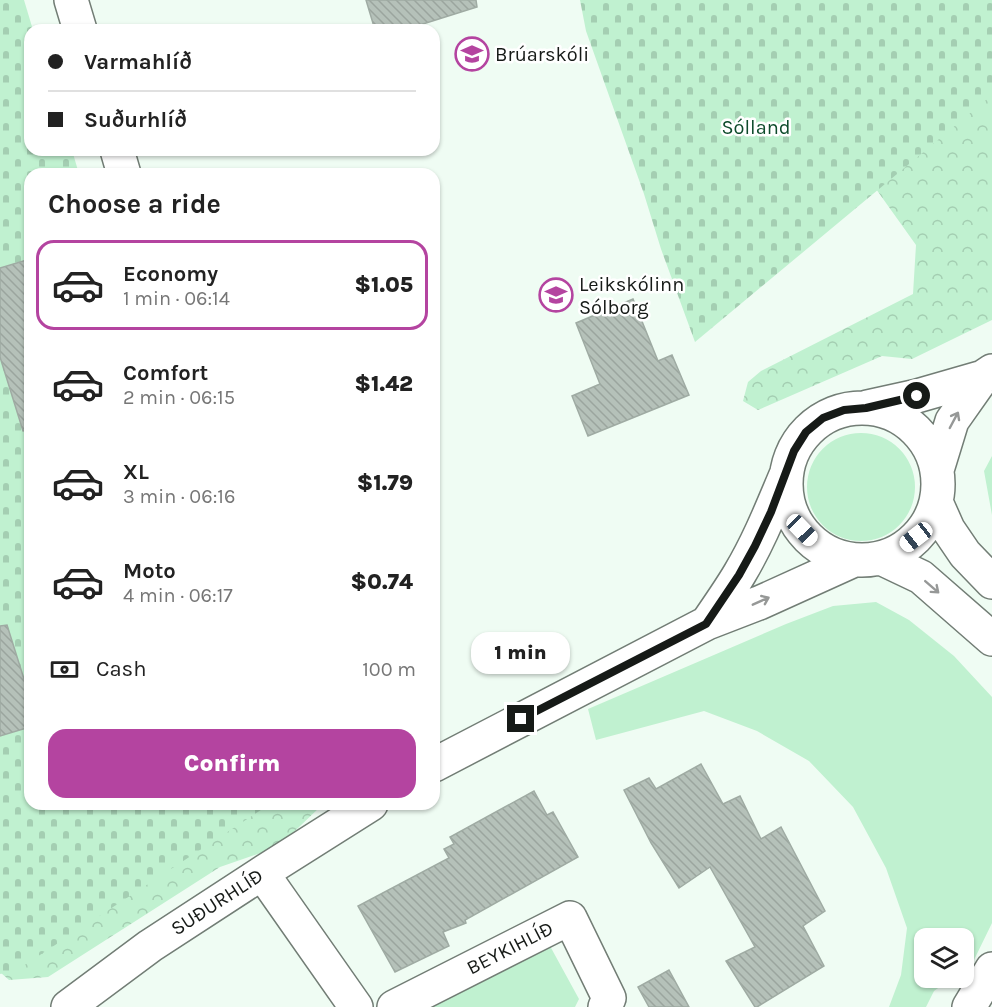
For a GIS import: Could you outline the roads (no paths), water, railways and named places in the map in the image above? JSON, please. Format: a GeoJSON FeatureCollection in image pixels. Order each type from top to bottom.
{"type":"FeatureCollection","features":[{"type":"Feature","properties":{"kind":"street"},"geometry":{"type":"LineString","coordinates":[[71,0],[78,24]]}},
{"type":"Feature","properties":{"kind":"street"},"geometry":{"type":"LineString","coordinates":[[706,624],[739,575],[755,546],[771,512],[794,451],[806,432],[823,418],[844,410],[866,408],[917,396],[988,374]]}},
{"type":"Feature","properties":{"kind":"street"},"geometry":{"type":"LineString","coordinates":[[937,470],[952,421],[988,374]]}},
{"type":"Feature","properties":{"kind":"street"},"geometry":{"type":"LineString","coordinates":[[440,758],[706,624],[868,559],[900,550],[916,537],[928,521],[936,502],[937,470],[928,446],[912,427],[891,413],[866,408]]}},
{"type":"Feature","properties":{"kind":"street"},"geometry":{"type":"LineString","coordinates":[[787,472],[786,493],[792,512],[802,530],[816,544],[833,555],[868,559],[921,577],[992,639]]}},
{"type":"Feature","properties":{"kind":"street"},"geometry":{"type":"LineString","coordinates":[[936,502],[948,529],[965,554],[992,582]]}},
{"type":"Feature","properties":{"kind":"street","name":"SUÐURHLÍÐ"},"geometry":{"type":"LineString","coordinates":[[68,1007],[150,946],[362,810]]}},
{"type":"Feature","properties":{"kind":"street"},"geometry":{"type":"LineString","coordinates":[[262,873],[356,1007]]}},
{"type":"Feature","properties":{"kind":"street","name":"BEYKIHLÍÐ"},"geometry":{"type":"LineString","coordinates":[[394,1007],[570,918],[609,998],[605,1007]]}},
{"type":"Feature","properties":{"kind":"street"},"geometry":{"type":"LineString","coordinates":[[969,1007],[992,969]]}},
{"type":"Feature","properties":{"kind":"place","name":"Brúarskóli"},"geometry":{"type":"Point","coordinates":[472,54]}},
{"type":"Feature","properties":{"kind":"place","name":"Leikskólinn Sólborg"},"geometry":{"type":"Point","coordinates":[556,295]}},
{"type":"Feature","properties":{"kind":"park label","name":"Sólland"},"geometry":{"type":"Point","coordinates":[756,127]}}]}
